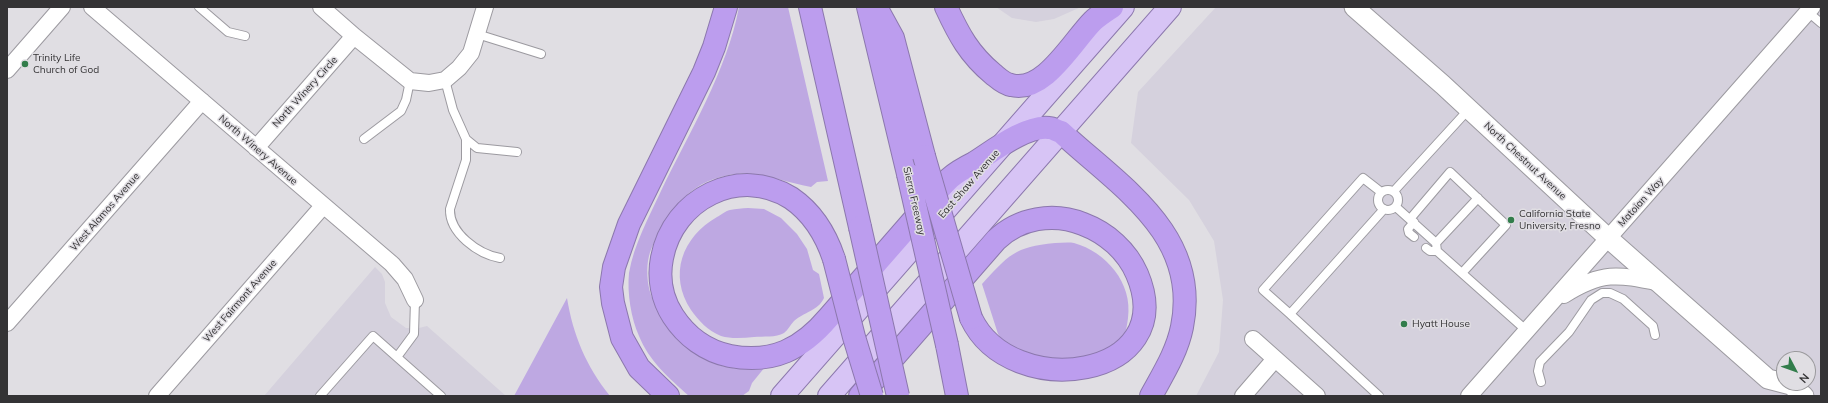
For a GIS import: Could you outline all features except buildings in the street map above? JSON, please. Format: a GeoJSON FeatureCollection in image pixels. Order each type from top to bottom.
{"type":"FeatureCollection","features":[{"type":"Feature","properties":{"kind":"highway"},"geometry":{"type":"LineString","coordinates":[[668,396],[639,368],[622,338],[613,303],[611,287],[618,251],[629,224],[704,72],[714,47],[726,7]]}},
{"type":"Feature","properties":{"kind":"highway"},"geometry":{"type":"LineString","coordinates":[[810,7],[898,396]]}},
{"type":"Feature","properties":{"kind":"highway","name":"Sierra Freeway"},"geometry":{"type":"LineString","coordinates":[[868,7],[908,174],[947,345],[957,396]]}},
{"type":"Feature","properties":{"kind":"highway"},"geometry":{"type":"LineString","coordinates":[[876,7],[893,38],[924,156],[971,318],[983,348],[1004,373],[1013,380]]}},
{"type":"Feature","properties":{"kind":"highway"},"geometry":{"type":"LineString","coordinates":[[946,7],[970,52],[1001,80],[1009,85],[1021,87],[1035,83],[1049,72],[1094,20],[1112,7]]}},
{"type":"Feature","properties":{"kind":"highway"},"geometry":{"type":"LineString","coordinates":[[872,396],[854,337],[834,259],[826,236],[814,219],[795,201],[782,193],[770,189],[748,185],[738,186],[710,193],[692,205],[680,217],[674,226],[665,244],[661,264],[661,282],[667,306],[677,323],[692,338],[716,352],[739,357],[760,357],[785,352],[797,347],[825,322],[951,177],[1004,144],[1034,130],[1049,128],[1061,132],[1146,209],[1168,238],[1179,260],[1184,282],[1185,295],[1182,328],[1172,356],[1150,396]]}},
{"type":"Feature","properties":{"kind":"highway"},"geometry":{"type":"LineString","coordinates":[[860,396],[1002,234],[1021,223],[1053,218],[1079,222],[1108,237],[1125,253],[1132,264],[1142,287],[1144,299],[1143,319],[1134,347],[1118,368],[1108,376],[1090,386]]}},
{"type":"Feature","properties":{"kind":"main road","name":"East Shaw Avenue"},"geometry":{"type":"LineString","coordinates":[[782,396],[1124,7]]}},
{"type":"Feature","properties":{"kind":"main road"},"geometry":{"type":"LineString","coordinates":[[829,396],[1170,7]]}},
{"type":"Feature","properties":{"kind":"street"},"geometry":{"type":"LineString","coordinates":[[7,70],[62,7]]}},
{"type":"Feature","properties":{"kind":"street","name":"North Winery Avenue"},"geometry":{"type":"LineString","coordinates":[[92,7],[397,269],[408,284],[415,300]]}},
{"type":"Feature","properties":{"kind":"street"},"geometry":{"type":"LineString","coordinates":[[321,7],[354,36],[410,81],[429,83],[445,80],[459,68],[471,53],[485,7]]}},
{"type":"Feature","properties":{"kind":"street","name":"North Chestnut Avenue"},"geometry":{"type":"LineString","coordinates":[[1354,7],[1469,109],[1608,238],[1660,283],[1771,388],[1791,385],[1804,396]]}},
{"type":"Feature","properties":{"kind":"street","name":"Matoian Way"},"geometry":{"type":"LineString","coordinates":[[1469,396],[1810,9]]}},
{"type":"Feature","properties":{"kind":"street","name":"North Winery Circle"},"geometry":{"type":"LineString","coordinates":[[256,148],[354,36]]}},
{"type":"Feature","properties":{"kind":"street","name":"West Alamos Avenue"},"geometry":{"type":"LineString","coordinates":[[7,323],[202,101]]}},
{"type":"Feature","properties":{"kind":"street","name":"West Fairmont Avenue"},"geometry":{"type":"LineString","coordinates":[[157,396],[323,206]]}},
{"type":"Feature","properties":{"kind":"street"},"geometry":{"type":"LineString","coordinates":[[1553,302],[1582,284],[1596,278],[1610,276],[1632,277],[1660,283]]}},
{"type":"Feature","properties":{"kind":"street"},"geometry":{"type":"LineString","coordinates":[[1253,339],[1317,396]]}},
{"type":"Feature","properties":{"kind":"street"},"geometry":{"type":"LineString","coordinates":[[1243,396],[1275,359]]}},
{"type":"Feature","properties":{"kind":"lane"},"geometry":{"type":"LineString","coordinates":[[199,7],[228,32],[245,36]]}},
{"type":"Feature","properties":{"kind":"lane"},"geometry":{"type":"LineString","coordinates":[[1810,9],[1821,23]]}},
{"type":"Feature","properties":{"kind":"lane"},"geometry":{"type":"LineString","coordinates":[[477,34],[541,54]]}},
{"type":"Feature","properties":{"kind":"lane"},"geometry":{"type":"LineString","coordinates":[[445,80],[453,110],[466,139],[466,160],[450,209],[449,217],[456,230],[485,255],[500,258]]}},
{"type":"Feature","properties":{"kind":"lane"},"geometry":{"type":"LineString","coordinates":[[364,139],[401,111],[406,100],[410,81]]}},
{"type":"Feature","properties":{"kind":"lane"},"geometry":{"type":"LineString","coordinates":[[1394,191],[1469,109]]}},
{"type":"Feature","properties":{"kind":"lane"},"geometry":{"type":"LineString","coordinates":[[466,139],[477,148],[517,152]]}},
{"type":"Feature","properties":{"kind":"lane"},"geometry":{"type":"LineString","coordinates":[[1414,237],[1409,233],[1408,229],[1412,221],[1450,172],[1506,225],[1462,273]]}},
{"type":"Feature","properties":{"kind":"lane"},"geometry":{"type":"LineString","coordinates":[[1379,396],[1263,290],[1363,178],[1381,192]]}},
{"type":"Feature","properties":{"kind":"lane"},"geometry":{"type":"LineString","coordinates":[[1387,189],[1394,191],[1399,200],[1396,207],[1390,210],[1384,209],[1378,202],[1381,192],[1387,189]]}},
{"type":"Feature","properties":{"kind":"lane"},"geometry":{"type":"LineString","coordinates":[[1426,248],[1430,251],[1437,247],[1478,198]]}},
{"type":"Feature","properties":{"kind":"lane"},"geometry":{"type":"LineString","coordinates":[[1396,207],[1412,221],[1462,273],[1527,331]]}},
{"type":"Feature","properties":{"kind":"lane"},"geometry":{"type":"LineString","coordinates":[[1290,314],[1384,209]]}},
{"type":"Feature","properties":{"kind":"lane"},"geometry":{"type":"LineString","coordinates":[[1541,382],[1538,371],[1540,362],[1569,332],[1591,300],[1602,294],[1610,293],[1623,300],[1653,326],[1655,335]]}},
{"type":"Feature","properties":{"kind":"lane"},"geometry":{"type":"LineString","coordinates":[[397,357],[414,334],[415,300]]}},
{"type":"Feature","properties":{"kind":"lane"},"geometry":{"type":"LineString","coordinates":[[320,396],[373,336],[441,396]]}},
{"type":"Feature","properties":{"kind":"shaded area"},"geometry":{"type":"Polygon","coordinates":[[[739,7],[788,7],[828,181],[817,182],[811,187],[756,174],[737,174],[725,176],[713,179],[697,187],[679,203],[666,220],[652,248],[647,265],[650,291],[661,314],[711,361],[730,368],[745,369],[765,367],[752,383],[749,391],[742,396],[689,396],[660,369],[643,345],[636,329],[632,313],[629,297],[629,273],[638,241],[706,101],[726,55],[739,7]]]}},
{"type":"Feature","properties":{"kind":"shaded area"},"geometry":{"type":"Polygon","coordinates":[[[996,7],[1081,7],[1054,19],[1036,22],[1012,18],[996,7]]]}},
{"type":"Feature","properties":{"kind":"shaded area","name":"California State University, Fresno"},"geometry":{"type":"Polygon","coordinates":[[[1216,7],[1821,7],[1821,396],[1196,396],[1219,352],[1223,300],[1214,241],[1189,200],[1131,143],[1138,92],[1216,7]]]}},
{"type":"Feature","properties":{"kind":"shaded area"},"geometry":{"type":"Polygon","coordinates":[[[748,208],[764,209],[781,218],[797,234],[807,249],[813,270],[819,274],[824,298],[815,309],[798,318],[781,335],[733,338],[716,334],[700,321],[691,310],[684,297],[680,284],[682,258],[687,246],[695,235],[705,225],[725,212],[748,208]]]}},
{"type":"Feature","properties":{"kind":"shaded area"},"geometry":{"type":"Polygon","coordinates":[[[1055,243],[1074,243],[1086,247],[1097,254],[1115,271],[1122,281],[1126,293],[1128,318],[1123,339],[1114,349],[1080,374],[1010,351],[998,334],[982,284],[1006,259],[1013,254],[1030,247],[1055,243]]]}},
{"type":"Feature","properties":{"kind":"shaded area"},"geometry":{"type":"Polygon","coordinates":[[[375,267],[382,274],[385,282],[385,303],[391,317],[406,328],[419,328],[427,326],[506,396],[264,396],[375,267]]]}},
{"type":"Feature","properties":{"kind":"shaded area"},"geometry":{"type":"Polygon","coordinates":[[[567,298],[573,325],[587,362],[610,396],[514,396],[567,298]]]}},
{"type":"Feature","properties":{"kind":"place","name":"Trinity Life Church of God"},"geometry":{"type":"Point","coordinates":[25,64]}},
{"type":"Feature","properties":{"kind":"place","name":"California State University, Fresno"},"geometry":{"type":"Point","coordinates":[1511,220]}},
{"type":"Feature","properties":{"kind":"place","name":"Hyatt House"},"geometry":{"type":"Point","coordinates":[1404,324]}}]}
